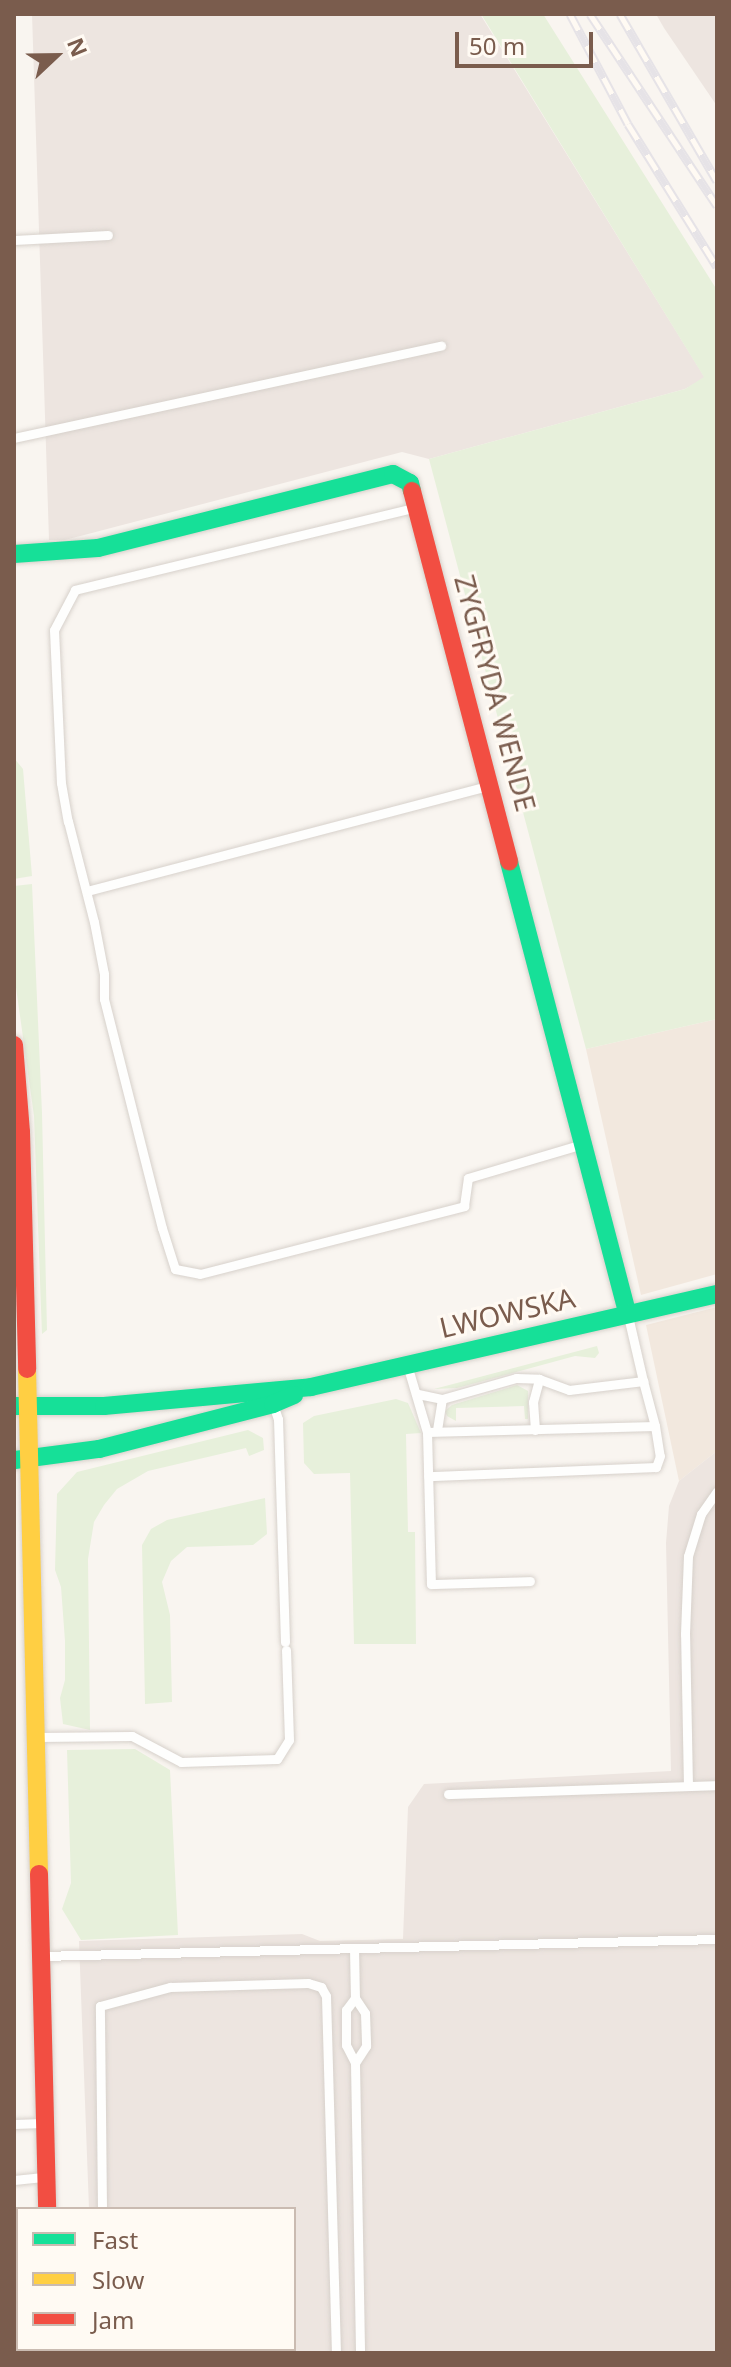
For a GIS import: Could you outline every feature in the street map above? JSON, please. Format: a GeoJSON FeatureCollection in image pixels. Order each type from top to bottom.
{"type":"FeatureCollection","features":[{"type":"Feature","properties":{"kind":"street","name":"ZYGFRYDA WENDE"},"geometry":{"type":"LineString","coordinates":[[14,554],[98,548],[393,474],[410,483],[627,1313]]}},
{"type":"Feature","properties":{"kind":"street"},"geometry":{"type":"LineString","coordinates":[[14,1045],[18,1132],[21,1460],[35,1737],[47,2207]]}},
{"type":"Feature","properties":{"kind":"street","name":"LWOWSKA"},"geometry":{"type":"LineString","coordinates":[[21,1406],[104,1406],[311,1387],[717,1294]]}},
{"type":"Feature","properties":{"kind":"street","name":"LWOWSKA"},"geometry":{"type":"LineString","coordinates":[[21,1460],[99,1449],[273,1404],[311,1387]]}},
{"type":"Feature","properties":{"kind":"lane"},"geometry":{"type":"LineString","coordinates":[[14,240],[108,235]]}},
{"type":"Feature","properties":{"kind":"lane"},"geometry":{"type":"LineString","coordinates":[[14,438],[441,346]]}},
{"type":"Feature","properties":{"kind":"lane"},"geometry":{"type":"LineString","coordinates":[[417,507],[75,590],[54,630],[61,783],[104,974],[104,999],[175,1269],[200,1274],[464,1206],[468,1178],[584,1144]]}},
{"type":"Feature","properties":{"kind":"lane"},"geometry":{"type":"LineString","coordinates":[[87,891],[491,785]]}},
{"type":"Feature","properties":{"kind":"lane"},"geometry":{"type":"LineString","coordinates":[[428,1476],[656,1467],[660,1456],[655,1426],[627,1313]]}},
{"type":"Feature","properties":{"kind":"lane"},"geometry":{"type":"LineString","coordinates":[[408,1365],[432,1431]]}},
{"type":"Feature","properties":{"kind":"lane"},"geometry":{"type":"LineString","coordinates":[[418,1394],[442,1399],[516,1378],[539,1379],[569,1390],[643,1381]]}},
{"type":"Feature","properties":{"kind":"lane"},"geometry":{"type":"LineString","coordinates":[[535,1430],[533,1402],[539,1379]]}},
{"type":"Feature","properties":{"kind":"lane"},"geometry":{"type":"LineString","coordinates":[[442,1399],[432,1431],[428,1476],[431,1584],[530,1581]]}},
{"type":"Feature","properties":{"kind":"lane"},"geometry":{"type":"LineString","coordinates":[[35,1737],[132,1736],[181,1762],[277,1759],[289,1740],[279,1430],[273,1404]]}},
{"type":"Feature","properties":{"kind":"lane"},"geometry":{"type":"LineString","coordinates":[[432,1431],[655,1426]]}},
{"type":"Feature","properties":{"kind":"lane"},"geometry":{"type":"LineString","coordinates":[[688,1786],[685,1634],[688,1556],[701,1514],[717,1491]]}},
{"type":"Feature","properties":{"kind":"lane"},"geometry":{"type":"LineString","coordinates":[[448,1794],[717,1785]]}},
{"type":"Feature","properties":{"kind":"lane"},"geometry":{"type":"LineString","coordinates":[[40,1956],[717,1939]]}},
{"type":"Feature","properties":{"kind":"lane"},"geometry":{"type":"LineString","coordinates":[[354,1948],[355,1998],[365,2013],[366,2046],[355,2063]]}},
{"type":"Feature","properties":{"kind":"lane"},"geometry":{"type":"LineString","coordinates":[[102,2207],[100,2006],[170,1987],[308,1983],[321,1987],[326,1996],[336,2353]]}},
{"type":"Feature","properties":{"kind":"lane"},"geometry":{"type":"LineString","coordinates":[[355,1998],[346,2010],[346,2045],[355,2063],[360,2353]]}},
{"type":"Feature","properties":{"kind":"lane"},"geometry":{"type":"LineString","coordinates":[[14,2124],[45,2123]]}},
{"type":"Feature","properties":{"kind":"lane"},"geometry":{"type":"LineString","coordinates":[[14,2180],[47,2177]]}},
{"type":"Feature","properties":{"kind":"shaded area"},"geometry":{"type":"Polygon","coordinates":[[[32,14],[480,14],[705,378],[685,389],[429,459],[402,452],[65,540],[49,540],[32,14]]]}},
{"type":"Feature","properties":{"kind":"shaded area"},"geometry":{"type":"Polygon","coordinates":[[[656,14],[717,14],[717,106],[664,28],[656,14]]]}},
{"type":"Feature","properties":{"kind":"shaded area"},"geometry":{"type":"Polygon","coordinates":[[[717,1019],[717,1274],[641,1295],[586,1049],[717,1019]]]}},
{"type":"Feature","properties":{"kind":"shaded area"},"geometry":{"type":"Polygon","coordinates":[[[717,1307],[717,1451],[679,1481],[646,1325],[717,1307]]]}},
{"type":"Feature","properties":{"kind":"shaded area"},"geometry":{"type":"Polygon","coordinates":[[[717,1451],[717,2353],[91,2353],[296,2351],[296,2207],[89,2207],[79,1941],[302,1934],[320,1941],[403,1939],[408,1807],[424,1784],[671,1771],[666,1543],[669,1506],[679,1481],[717,1451]]]}},
{"type":"Feature","properties":{"kind":"green space"},"geometry":{"type":"Polygon","coordinates":[[[481,14],[543,14],[717,290],[717,1019],[586,1049],[429,459],[685,389],[704,377],[481,14]]]}},
{"type":"Feature","properties":{"kind":"green space"},"geometry":{"type":"Polygon","coordinates":[[[14,758],[23,769],[32,876],[14,879],[14,758]]]}},
{"type":"Feature","properties":{"kind":"green space"},"geometry":{"type":"Polygon","coordinates":[[[32,884],[47,1330],[42,1334],[34,1116],[14,973],[14,886],[32,884]]]}},
{"type":"Feature","properties":{"kind":"green space"},"geometry":{"type":"Polygon","coordinates":[[[597,1346],[599,1353],[595,1358],[575,1356],[457,1388],[434,1389],[597,1346]]]}},
{"type":"Feature","properties":{"kind":"green space"},"geometry":{"type":"Polygon","coordinates":[[[517,1385],[528,1391],[528,1419],[525,1419],[524,1406],[456,1408],[456,1421],[447,1416],[445,1411],[452,1405],[517,1385]]]}},
{"type":"Feature","properties":{"kind":"green space"},"geometry":{"type":"Polygon","coordinates":[[[396,1399],[408,1403],[421,1433],[406,1434],[408,1532],[415,1532],[416,1644],[354,1644],[350,1473],[314,1474],[304,1463],[303,1423],[314,1416],[396,1399]]]}},
{"type":"Feature","properties":{"kind":"green space"},"geometry":{"type":"Polygon","coordinates":[[[248,1430],[263,1438],[264,1450],[249,1456],[246,1448],[148,1471],[117,1489],[104,1505],[94,1522],[88,1559],[90,1730],[63,1724],[60,1698],[65,1680],[65,1641],[61,1587],[55,1570],[57,1494],[77,1472],[248,1430]]]}},
{"type":"Feature","properties":{"kind":"green space"},"geometry":{"type":"Polygon","coordinates":[[[265,1498],[267,1534],[253,1545],[187,1547],[171,1561],[162,1582],[170,1615],[172,1702],[145,1704],[142,1545],[151,1529],[167,1520],[265,1498]]]}},
{"type":"Feature","properties":{"kind":"green space"},"geometry":{"type":"Polygon","coordinates":[[[135,1749],[170,1770],[178,1935],[81,1940],[62,1909],[71,1883],[67,1750],[135,1749]]]}},
{"type":"Feature","properties":{"kind":"railway"},"geometry":{"type":"LineString","coordinates":[[570,14],[628,124],[717,267]]}},
{"type":"Feature","properties":{"kind":"railway"},"geometry":{"type":"LineString","coordinates":[[590,14],[717,206]]}},
{"type":"Feature","properties":{"kind":"railway"},"geometry":{"type":"LineString","coordinates":[[620,14],[717,181]]}},
{"type":"Feature","properties":{"kind":"traffic: fast"},"geometry":{"type":"LineString","coordinates":[[14,554],[98,548],[393,474],[410,483],[412,491]]}},
{"type":"Feature","properties":{"kind":"traffic: fast"},"geometry":{"type":"LineString","coordinates":[[509,862],[627,1313]]}},
{"type":"Feature","properties":{"kind":"traffic: fast"},"geometry":{"type":"LineString","coordinates":[[14,1406],[104,1406],[311,1387],[717,1294]]}},
{"type":"Feature","properties":{"kind":"traffic: fast"},"geometry":{"type":"LineString","coordinates":[[15,1460],[99,1449],[273,1404],[294,1395]]}},
{"type":"Feature","properties":{"kind":"traffic: slow"},"geometry":{"type":"LineString","coordinates":[[27,1369],[39,1874]]}},
{"type":"Feature","properties":{"kind":"traffic: jam"},"geometry":{"type":"LineString","coordinates":[[412,491],[509,862]]}},
{"type":"Feature","properties":{"kind":"traffic: jam"},"geometry":{"type":"LineString","coordinates":[[14,1045],[21,1132],[27,1369]]}},
{"type":"Feature","properties":{"kind":"traffic: jam"},"geometry":{"type":"LineString","coordinates":[[39,1874],[47,2207]]}}]}
